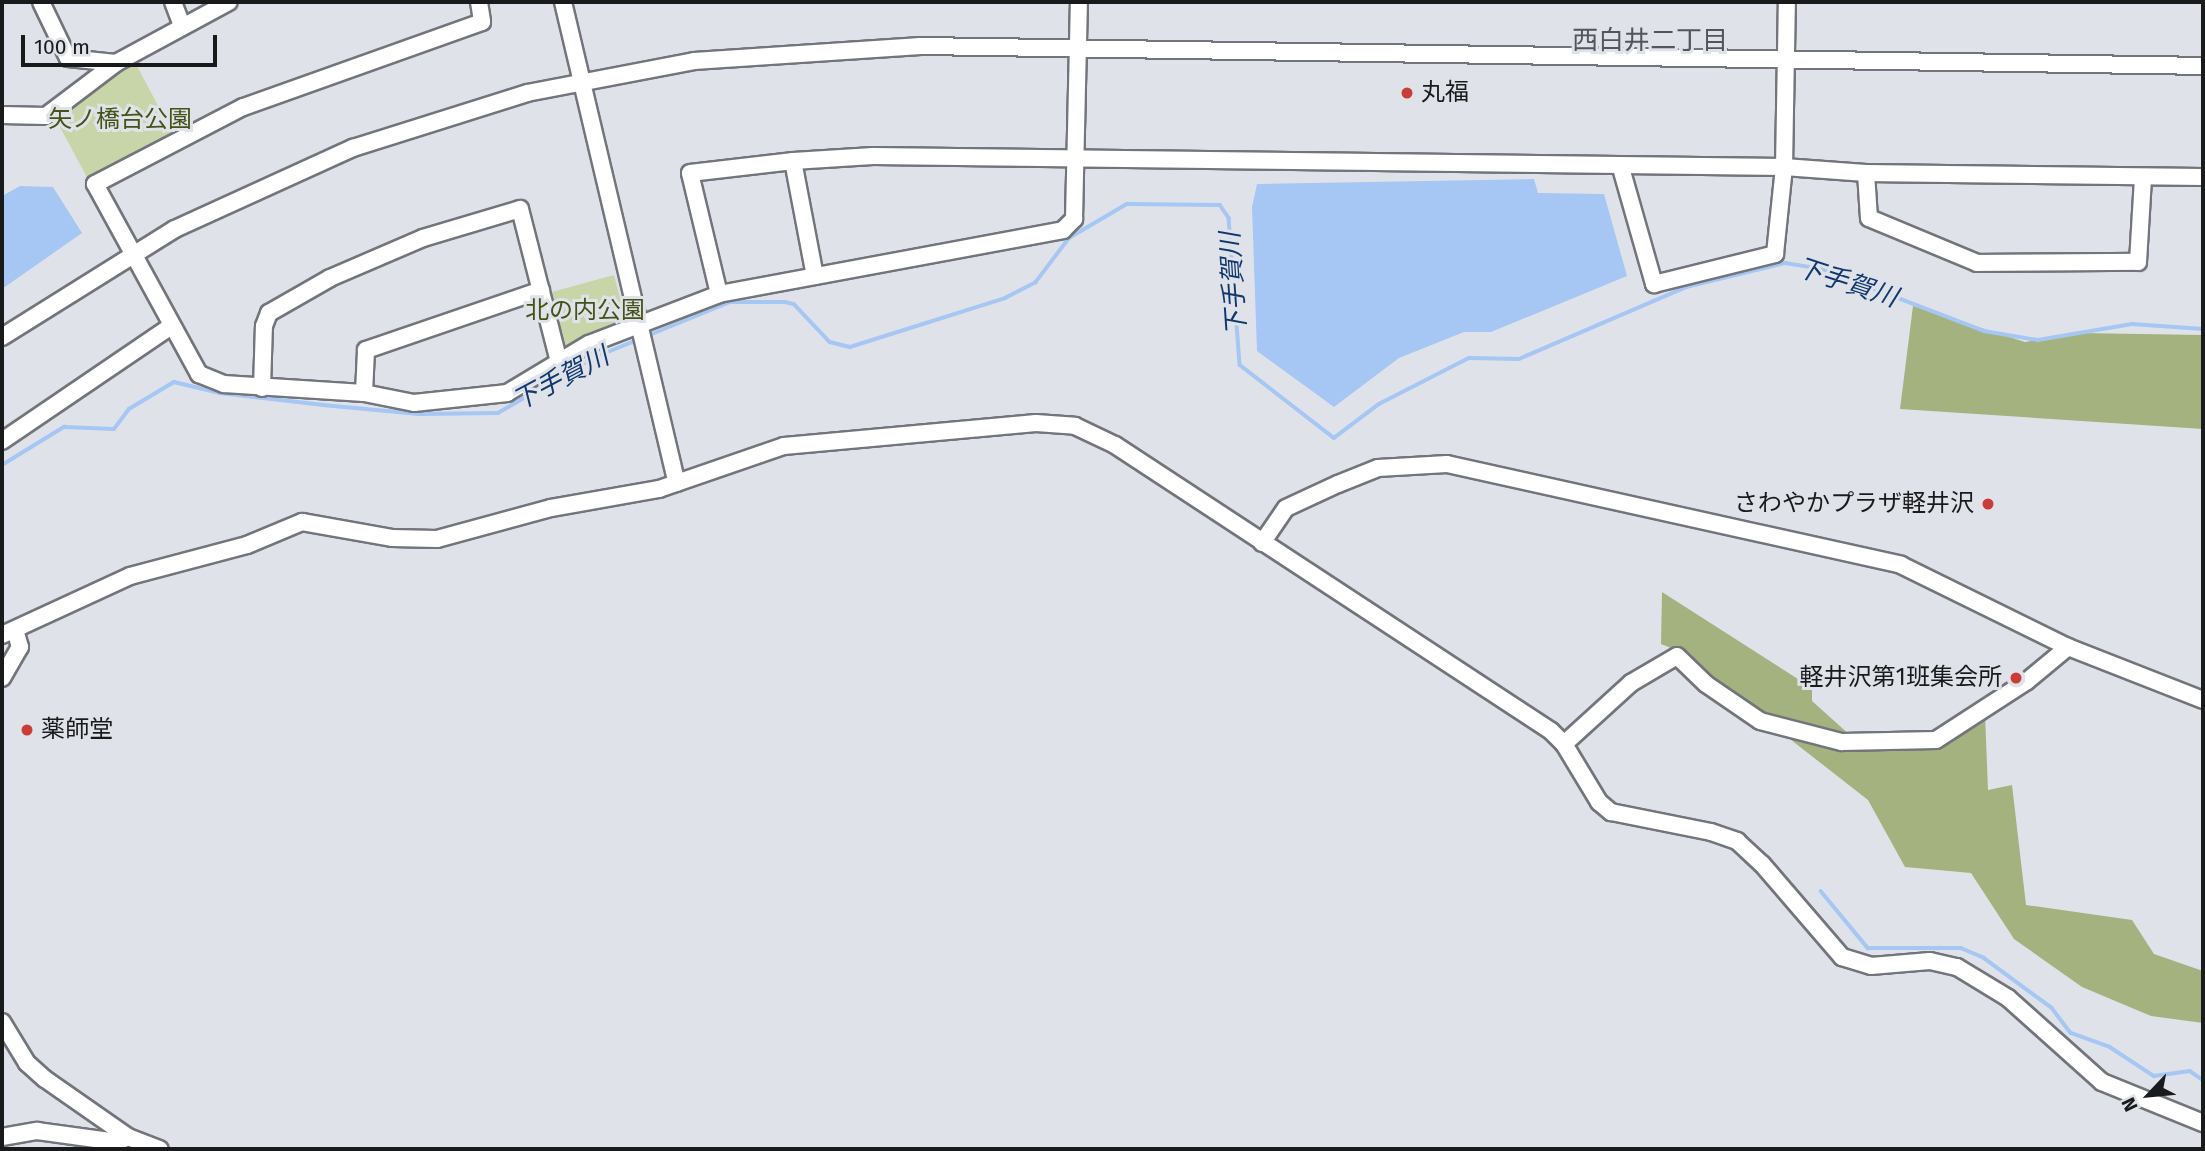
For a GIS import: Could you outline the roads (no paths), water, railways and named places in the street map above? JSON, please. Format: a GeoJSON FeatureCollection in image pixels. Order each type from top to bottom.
{"type":"FeatureCollection","features":[{"type":"Feature","properties":{"kind":"street"},"geometry":{"type":"LineString","coordinates":[[42,2],[68,58],[116,63]]}},
{"type":"Feature","properties":{"kind":"street"},"geometry":{"type":"LineString","coordinates":[[173,2],[181,25]]}},
{"type":"Feature","properties":{"kind":"street"},"geometry":{"type":"LineString","coordinates":[[2,115],[46,116],[116,63],[181,25],[229,2]]}},
{"type":"Feature","properties":{"kind":"street"},"geometry":{"type":"LineString","coordinates":[[479,2],[482,22],[243,107],[95,184],[199,374],[224,384],[364,393],[414,403],[507,393],[559,362],[719,295],[1063,230],[1074,219],[1078,162],[1079,2]]}},
{"type":"Feature","properties":{"kind":"street"},"geometry":{"type":"LineString","coordinates":[[563,2],[677,483]]}},
{"type":"Feature","properties":{"kind":"street"},"geometry":{"type":"LineString","coordinates":[[1620,168],[1654,284],[1775,254],[1784,167],[1787,2]]}},
{"type":"Feature","properties":{"kind":"street"},"geometry":{"type":"LineString","coordinates":[[2,337],[132,253],[243,195],[353,148],[580,80],[766,53],[921,46],[2203,66]]}},
{"type":"Feature","properties":{"kind":"street"},"geometry":{"type":"LineString","coordinates":[[719,295],[690,173],[793,161],[873,156],[1078,162],[1620,168],[1784,167],[1867,173],[2203,177]]}},
{"type":"Feature","properties":{"kind":"street"},"geometry":{"type":"LineString","coordinates":[[793,161],[815,276]]}},
{"type":"Feature","properties":{"kind":"street"},"geometry":{"type":"LineString","coordinates":[[1867,173],[1870,218],[1978,262],[2138,262],[2143,177]]}},
{"type":"Feature","properties":{"kind":"street"},"geometry":{"type":"LineString","coordinates":[[262,388],[264,326],[268,313],[330,278],[423,238],[520,209],[559,362]]}},
{"type":"Feature","properties":{"kind":"street"},"geometry":{"type":"LineString","coordinates":[[364,393],[366,350],[541,290]]}},
{"type":"Feature","properties":{"kind":"street"},"geometry":{"type":"LineString","coordinates":[[2,440],[171,326]]}},
{"type":"Feature","properties":{"kind":"street"},"geometry":{"type":"LineString","coordinates":[[2,678],[20,646],[8,633],[130,576],[247,545],[302,522],[392,538],[438,539],[551,508],[638,495],[784,446],[1056,423],[1115,445],[1564,744],[1599,802],[1611,812],[1711,832],[1737,841],[1762,864],[1842,957],[1871,966],[1930,961],[1957,967],[2008,998],[2102,1082],[2203,1123]]}},
{"type":"Feature","properties":{"kind":"street"},"geometry":{"type":"LineString","coordinates":[[1262,543],[1286,508],[1338,484],[1378,468],[1447,464],[1900,565],[2068,647],[2203,700]]}},
{"type":"Feature","properties":{"kind":"street"},"geometry":{"type":"LineString","coordinates":[[1564,744],[1631,682],[1677,656],[1706,684],[1760,721],[1842,742],[1936,740],[2027,681],[2068,647]]}},
{"type":"Feature","properties":{"kind":"street"},"geometry":{"type":"LineString","coordinates":[[2,1022],[27,1063],[128,1137],[160,1149]]}},
{"type":"Feature","properties":{"kind":"street"},"geometry":{"type":"LineString","coordinates":[[2,1138],[37,1131],[117,1142],[128,1137]]}},
{"type":"Feature","properties":{"kind":"water"},"geometry":{"type":"Polygon","coordinates":[[[1534,179],[1538,193],[1604,194],[1627,276],[1491,332],[1464,332],[1399,358],[1334,407],[1257,351],[1252,207],[1257,184],[1534,179]]]}},
{"type":"Feature","properties":{"kind":"water"},"geometry":{"type":"Polygon","coordinates":[[[20,186],[53,187],[82,233],[2,289],[2,196],[20,186]]]}},
{"type":"Feature","properties":{"kind":"waterway","name":"下手賀川"},"geometry":{"type":"LineString","coordinates":[[647,336],[730,302],[785,302],[794,304],[830,342],[850,347],[1005,298],[1035,283],[1069,238],[1127,204],[1220,205],[1229,218],[1240,365],[1334,438],[1379,404],[1469,358],[1519,359],[1686,287],[1785,263],[1822,269],[1984,331],[2038,340],[2132,324],[2203,329]]}},
{"type":"Feature","properties":{"kind":"waterway","name":"下手賀川"},"geometry":{"type":"LineString","coordinates":[[2,465],[64,427],[114,429],[129,409],[174,382],[220,393],[323,405],[419,414],[498,413],[591,359],[637,340]]}},
{"type":"Feature","properties":{"kind":"waterway"},"geometry":{"type":"LineString","coordinates":[[1821,891],[1868,948],[1961,948],[1984,958],[2052,1008],[2071,1033],[2110,1047],[2154,1076],[2190,1071],[2203,1080]]}},
{"type":"Feature","properties":{"kind":"place","name":"丸福"},"geometry":{"type":"Point","coordinates":[1407,93]}},
{"type":"Feature","properties":{"kind":"place","name":"さわやかプラザ軽井沢"},"geometry":{"type":"Point","coordinates":[1988,504]}},
{"type":"Feature","properties":{"kind":"place","name":"軽井沢第1班集会所"},"geometry":{"type":"Point","coordinates":[2016,678]}},
{"type":"Feature","properties":{"kind":"place","name":"薬師堂"},"geometry":{"type":"Point","coordinates":[27,730]}},
{"type":"Feature","properties":{"kind":"district","name":"西白井二丁目"},"geometry":{"type":"Point","coordinates":[1650,41]}},
{"type":"Feature","properties":{"kind":"park label","name":"矢ノ橋台公園"},"geometry":{"type":"Point","coordinates":[120,120]}},
{"type":"Feature","properties":{"kind":"park label","name":"北の内公園"},"geometry":{"type":"Point","coordinates":[585,311]}}]}
